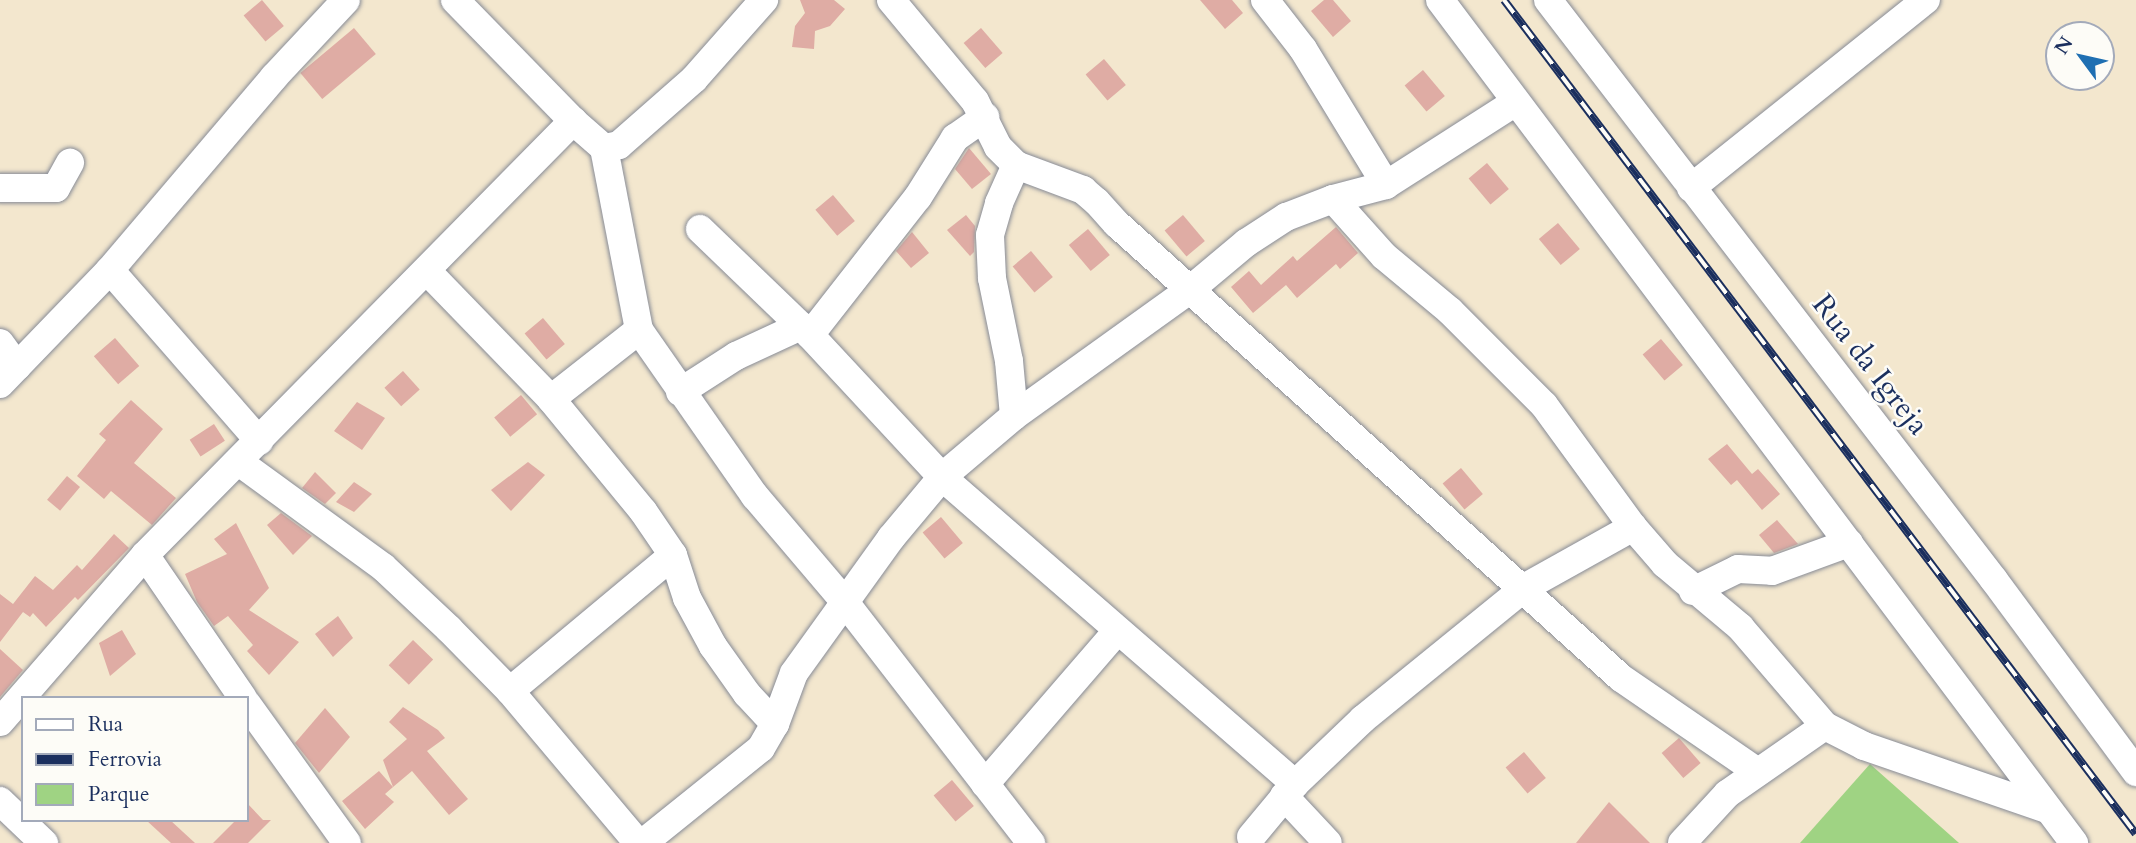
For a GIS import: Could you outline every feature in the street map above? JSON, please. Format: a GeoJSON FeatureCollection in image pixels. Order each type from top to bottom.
{"type":"FeatureCollection","features":[{"type":"Feature","properties":{"kind":"street"},"geometry":{"type":"LineString","coordinates":[[9,375],[110,270],[274,77],[346,0]]}},
{"type":"Feature","properties":{"kind":"street"},"geometry":{"type":"LineString","coordinates":[[455,0],[573,121],[604,148],[639,330],[755,496],[844,601],[1031,843]]}},
{"type":"Feature","properties":{"kind":"street"},"geometry":{"type":"LineString","coordinates":[[604,148],[618,145],[632,135],[694,79],[764,0]]}},
{"type":"Feature","properties":{"kind":"street"},"geometry":{"type":"LineString","coordinates":[[891,0],[947,66],[985,117],[998,147],[1016,165],[1083,190],[1621,678],[1758,772]]}},
{"type":"Feature","properties":{"kind":"street"},"geometry":{"type":"LineString","coordinates":[[1265,0],[1303,50],[1387,185]]}},
{"type":"Feature","properties":{"kind":"street"},"geometry":{"type":"LineString","coordinates":[[1440,0],[1514,103],[2074,843]]}},
{"type":"Feature","properties":{"kind":"street","name":"Rua da Igreja"},"geometry":{"type":"LineString","coordinates":[[1548,0],[1994,580],[2136,772]]}},
{"type":"Feature","properties":{"kind":"street"},"geometry":{"type":"LineString","coordinates":[[1691,188],[1926,0]]}},
{"type":"Feature","properties":{"kind":"street"},"geometry":{"type":"LineString","coordinates":[[239,462],[383,566],[510,691],[651,840],[761,748],[775,724],[794,674],[844,601],[942,477],[1014,416],[1192,289],[1256,236],[1286,217],[1333,199],[1387,185],[1514,103]]}},
{"type":"Feature","properties":{"kind":"street"},"geometry":{"type":"LineString","coordinates":[[680,392],[736,356],[806,330],[918,197],[954,138],[985,117]]}},
{"type":"Feature","properties":{"kind":"street"},"geometry":{"type":"LineString","coordinates":[[23,696],[145,555],[573,121]]}},
{"type":"Feature","properties":{"kind":"street"},"geometry":{"type":"LineString","coordinates":[[0,188],[56,188],[71,163]]}},
{"type":"Feature","properties":{"kind":"street"},"geometry":{"type":"LineString","coordinates":[[1014,416],[1009,361],[992,278],[990,235],[999,203],[1016,165]]}},
{"type":"Feature","properties":{"kind":"street"},"geometry":{"type":"LineString","coordinates":[[1333,199],[1384,256],[1450,311],[1544,405],[1633,527],[1693,591],[1740,627],[1825,726],[1864,746],[2047,809]]}},
{"type":"Feature","properties":{"kind":"street"},"geometry":{"type":"LineString","coordinates":[[700,229],[806,330],[942,477],[1117,631],[1290,790],[1328,843]]}},
{"type":"Feature","properties":{"kind":"street"},"geometry":{"type":"LineString","coordinates":[[110,270],[259,441]]}},
{"type":"Feature","properties":{"kind":"street"},"geometry":{"type":"LineString","coordinates":[[427,271],[551,399],[643,511],[673,555],[687,598],[713,646],[747,694],[775,724]]}},
{"type":"Feature","properties":{"kind":"street"},"geometry":{"type":"LineString","coordinates":[[551,399],[639,330]]}},
{"type":"Feature","properties":{"kind":"street"},"geometry":{"type":"LineString","coordinates":[[0,343],[9,375]]}},
{"type":"Feature","properties":{"kind":"street"},"geometry":{"type":"LineString","coordinates":[[1251,837],[1290,790],[1363,719],[1524,588],[1633,527]]}},
{"type":"Feature","properties":{"kind":"street"},"geometry":{"type":"LineString","coordinates":[[1693,591],[1738,569],[1772,571],[1849,543]]}},
{"type":"Feature","properties":{"kind":"street"},"geometry":{"type":"LineString","coordinates":[[145,555],[242,696]]}},
{"type":"Feature","properties":{"kind":"street"},"geometry":{"type":"LineString","coordinates":[[510,691],[673,555]]}},
{"type":"Feature","properties":{"kind":"street"},"geometry":{"type":"LineString","coordinates":[[985,784],[1117,631]]}},
{"type":"Feature","properties":{"kind":"street"},"geometry":{"type":"LineString","coordinates":[[0,722],[21,698]]}},
{"type":"Feature","properties":{"kind":"street"},"geometry":{"type":"LineString","coordinates":[[248,705],[347,843]]}},
{"type":"Feature","properties":{"kind":"street"},"geometry":{"type":"LineString","coordinates":[[1682,843],[1727,794],[1825,726]]}},
{"type":"Feature","properties":{"kind":"street"},"geometry":{"type":"LineString","coordinates":[[0,801],[21,821]]}},
{"type":"Feature","properties":{"kind":"street"},"geometry":{"type":"LineString","coordinates":[[22,822],[44,843]]}},
{"type":"Feature","properties":{"kind":"green space"},"geometry":{"type":"Polygon","coordinates":[[[1870,764],[1959,843],[1800,843],[1870,764]]]}},
{"type":"Feature","properties":{"kind":"building"},"geometry":{"type":"Polygon","coordinates":[[[262,0],[284,26],[265,41],[244,15],[262,0]]]}},
{"type":"Feature","properties":{"kind":"building"},"geometry":{"type":"Polygon","coordinates":[[[800,0],[834,0],[845,9],[830,26],[815,31],[814,49],[792,47],[795,26],[805,13],[800,0]]]}},
{"type":"Feature","properties":{"kind":"building"},"geometry":{"type":"Polygon","coordinates":[[[1200,0],[1232,0],[1243,13],[1225,29],[1200,0]]]}},
{"type":"Feature","properties":{"kind":"building"},"geometry":{"type":"Polygon","coordinates":[[[1324,0],[1333,0],[1351,21],[1333,37],[1311,11],[1324,0]]]}},
{"type":"Feature","properties":{"kind":"building"},"geometry":{"type":"Polygon","coordinates":[[[354,28],[376,54],[322,99],[300,73],[354,28]]]}},
{"type":"Feature","properties":{"kind":"building"},"geometry":{"type":"Polygon","coordinates":[[[981,28],[1003,53],[985,68],[964,43],[981,28]]]}},
{"type":"Feature","properties":{"kind":"building"},"geometry":{"type":"Polygon","coordinates":[[[1104,59],[1126,85],[1107,100],[1086,74],[1104,59]]]}},
{"type":"Feature","properties":{"kind":"building"},"geometry":{"type":"Polygon","coordinates":[[[1423,70],[1445,96],[1426,111],[1405,85],[1423,70]]]}},
{"type":"Feature","properties":{"kind":"building"},"geometry":{"type":"Polygon","coordinates":[[[969,148],[991,174],[972,189],[955,169],[969,148]]]}},
{"type":"Feature","properties":{"kind":"building"},"geometry":{"type":"Polygon","coordinates":[[[1487,163],[1509,189],[1490,204],[1469,178],[1487,163]]]}},
{"type":"Feature","properties":{"kind":"building"},"geometry":{"type":"Polygon","coordinates":[[[833,195],[855,221],[837,236],[815,210],[833,195]]]}},
{"type":"Feature","properties":{"kind":"building"},"geometry":{"type":"Polygon","coordinates":[[[966,215],[975,226],[974,252],[970,256],[947,230],[966,215]]]}},
{"type":"Feature","properties":{"kind":"building"},"geometry":{"type":"Polygon","coordinates":[[[1183,215],[1205,241],[1186,256],[1165,230],[1183,215]]]}},
{"type":"Feature","properties":{"kind":"building"},"geometry":{"type":"Polygon","coordinates":[[[1558,223],[1580,249],[1561,265],[1539,239],[1558,223]]]}},
{"type":"Feature","properties":{"kind":"building"},"geometry":{"type":"Polygon","coordinates":[[[1336,227],[1358,253],[1340,269],[1336,264],[1297,298],[1286,285],[1253,313],[1231,287],[1249,271],[1261,285],[1293,256],[1297,261],[1336,227]]]}},
{"type":"Feature","properties":{"kind":"building"},"geometry":{"type":"Polygon","coordinates":[[[1088,229],[1110,255],[1091,271],[1069,245],[1088,229]]]}},
{"type":"Feature","properties":{"kind":"building"},"geometry":{"type":"Polygon","coordinates":[[[912,232],[929,253],[911,268],[896,251],[912,232]]]}},
{"type":"Feature","properties":{"kind":"building"},"geometry":{"type":"Polygon","coordinates":[[[1031,251],[1053,277],[1034,292],[1013,266],[1031,251]]]}},
{"type":"Feature","properties":{"kind":"building"},"geometry":{"type":"Polygon","coordinates":[[[543,318],[565,344],[546,359],[525,333],[543,318]]]}},
{"type":"Feature","properties":{"kind":"building"},"geometry":{"type":"Polygon","coordinates":[[[115,338],[139,366],[118,384],[94,356],[115,338]]]}},
{"type":"Feature","properties":{"kind":"building"},"geometry":{"type":"Polygon","coordinates":[[[1661,339],[1683,365],[1664,380],[1643,354],[1661,339]]]}},
{"type":"Feature","properties":{"kind":"building"},"geometry":{"type":"Polygon","coordinates":[[[403,371],[420,390],[401,406],[384,388],[403,371]]]}},
{"type":"Feature","properties":{"kind":"building"},"geometry":{"type":"Polygon","coordinates":[[[521,395],[537,414],[510,437],[494,417],[521,395]]]}},
{"type":"Feature","properties":{"kind":"building"},"geometry":{"type":"Polygon","coordinates":[[[131,400],[163,429],[134,463],[176,498],[152,525],[111,491],[104,499],[77,476],[106,440],[99,434],[131,400]]]}},
{"type":"Feature","properties":{"kind":"building"},"geometry":{"type":"Polygon","coordinates":[[[357,402],[385,418],[362,450],[334,431],[357,402]]]}},
{"type":"Feature","properties":{"kind":"building"},"geometry":{"type":"Polygon","coordinates":[[[214,424],[225,441],[201,457],[190,440],[214,424]]]}},
{"type":"Feature","properties":{"kind":"building"},"geometry":{"type":"Polygon","coordinates":[[[1727,444],[1752,474],[1758,469],[1780,494],[1762,510],[1737,480],[1731,485],[1708,459],[1727,444]]]}},
{"type":"Feature","properties":{"kind":"building"},"geometry":{"type":"Polygon","coordinates":[[[528,462],[545,475],[511,511],[491,490],[528,462]]]}},
{"type":"Feature","properties":{"kind":"building"},"geometry":{"type":"Polygon","coordinates":[[[1461,468],[1483,494],[1464,509],[1443,483],[1461,468]]]}},
{"type":"Feature","properties":{"kind":"building"},"geometry":{"type":"Polygon","coordinates":[[[315,472],[336,493],[325,504],[302,488],[315,472]]]}},
{"type":"Feature","properties":{"kind":"building"},"geometry":{"type":"Polygon","coordinates":[[[67,476],[80,487],[60,511],[47,500],[67,476]]]}},
{"type":"Feature","properties":{"kind":"building"},"geometry":{"type":"Polygon","coordinates":[[[354,482],[372,494],[354,512],[336,502],[354,482]]]}},
{"type":"Feature","properties":{"kind":"building"},"geometry":{"type":"Polygon","coordinates":[[[281,513],[312,536],[293,555],[267,525],[281,513]]]}},
{"type":"Feature","properties":{"kind":"building"},"geometry":{"type":"Polygon","coordinates":[[[941,517],[963,543],[944,558],[923,532],[941,517]]]}},
{"type":"Feature","properties":{"kind":"building"},"geometry":{"type":"Polygon","coordinates":[[[1777,520],[1798,544],[1774,553],[1759,535],[1777,520]]]}},
{"type":"Feature","properties":{"kind":"building"},"geometry":{"type":"Polygon","coordinates":[[[236,523],[269,588],[249,610],[299,642],[269,675],[247,651],[253,645],[228,616],[214,626],[197,602],[185,574],[227,554],[214,539],[236,523]]]}},
{"type":"Feature","properties":{"kind":"building"},"geometry":{"type":"Polygon","coordinates":[[[114,534],[129,548],[78,600],[75,597],[46,627],[33,613],[30,617],[23,612],[0,642],[0,594],[13,604],[35,576],[53,590],[77,565],[82,570],[114,534]]]}},
{"type":"Feature","properties":{"kind":"building"},"geometry":{"type":"Polygon","coordinates":[[[338,616],[353,638],[333,657],[315,634],[338,616]]]}},
{"type":"Feature","properties":{"kind":"building"},"geometry":{"type":"Polygon","coordinates":[[[122,630],[136,654],[110,676],[99,643],[122,630]]]}},
{"type":"Feature","properties":{"kind":"building"},"geometry":{"type":"Polygon","coordinates":[[[413,640],[433,659],[409,685],[389,665],[413,640]]]}},
{"type":"Feature","properties":{"kind":"building"},"geometry":{"type":"Polygon","coordinates":[[[0,649],[23,670],[0,697],[0,649]]]}},
{"type":"Feature","properties":{"kind":"building"},"geometry":{"type":"Polygon","coordinates":[[[403,707],[438,730],[445,738],[427,751],[468,799],[449,815],[412,771],[393,787],[383,760],[407,739],[389,722],[403,707]]]}},
{"type":"Feature","properties":{"kind":"building"},"geometry":{"type":"Polygon","coordinates":[[[325,708],[350,737],[319,773],[295,743],[325,708]]]}},
{"type":"Feature","properties":{"kind":"building"},"geometry":{"type":"Polygon","coordinates":[[[1679,738],[1701,763],[1683,778],[1662,753],[1679,738]]]}},
{"type":"Feature","properties":{"kind":"building"},"geometry":{"type":"Polygon","coordinates":[[[1524,752],[1546,778],[1527,793],[1506,767],[1524,752]]]}},
{"type":"Feature","properties":{"kind":"building"},"geometry":{"type":"Polygon","coordinates":[[[379,771],[393,787],[385,794],[394,802],[365,829],[342,801],[379,771]]]}},
{"type":"Feature","properties":{"kind":"building"},"geometry":{"type":"Polygon","coordinates":[[[952,780],[974,806],[955,821],[934,795],[952,780]]]}},
{"type":"Feature","properties":{"kind":"building"},"geometry":{"type":"Polygon","coordinates":[[[1609,802],[1650,843],[1576,843],[1609,802]]]}},
{"type":"Feature","properties":{"kind":"building"},"geometry":{"type":"Polygon","coordinates":[[[248,804],[263,820],[271,820],[248,843],[213,843],[234,822],[248,822],[248,804]]]}},
{"type":"Feature","properties":{"kind":"building"},"geometry":{"type":"Polygon","coordinates":[[[148,822],[172,822],[195,843],[171,843],[148,822]]]}},
{"type":"Feature","properties":{"kind":"railway"},"geometry":{"type":"LineString","coordinates":[[1504,0],[2136,834]]}}]}
